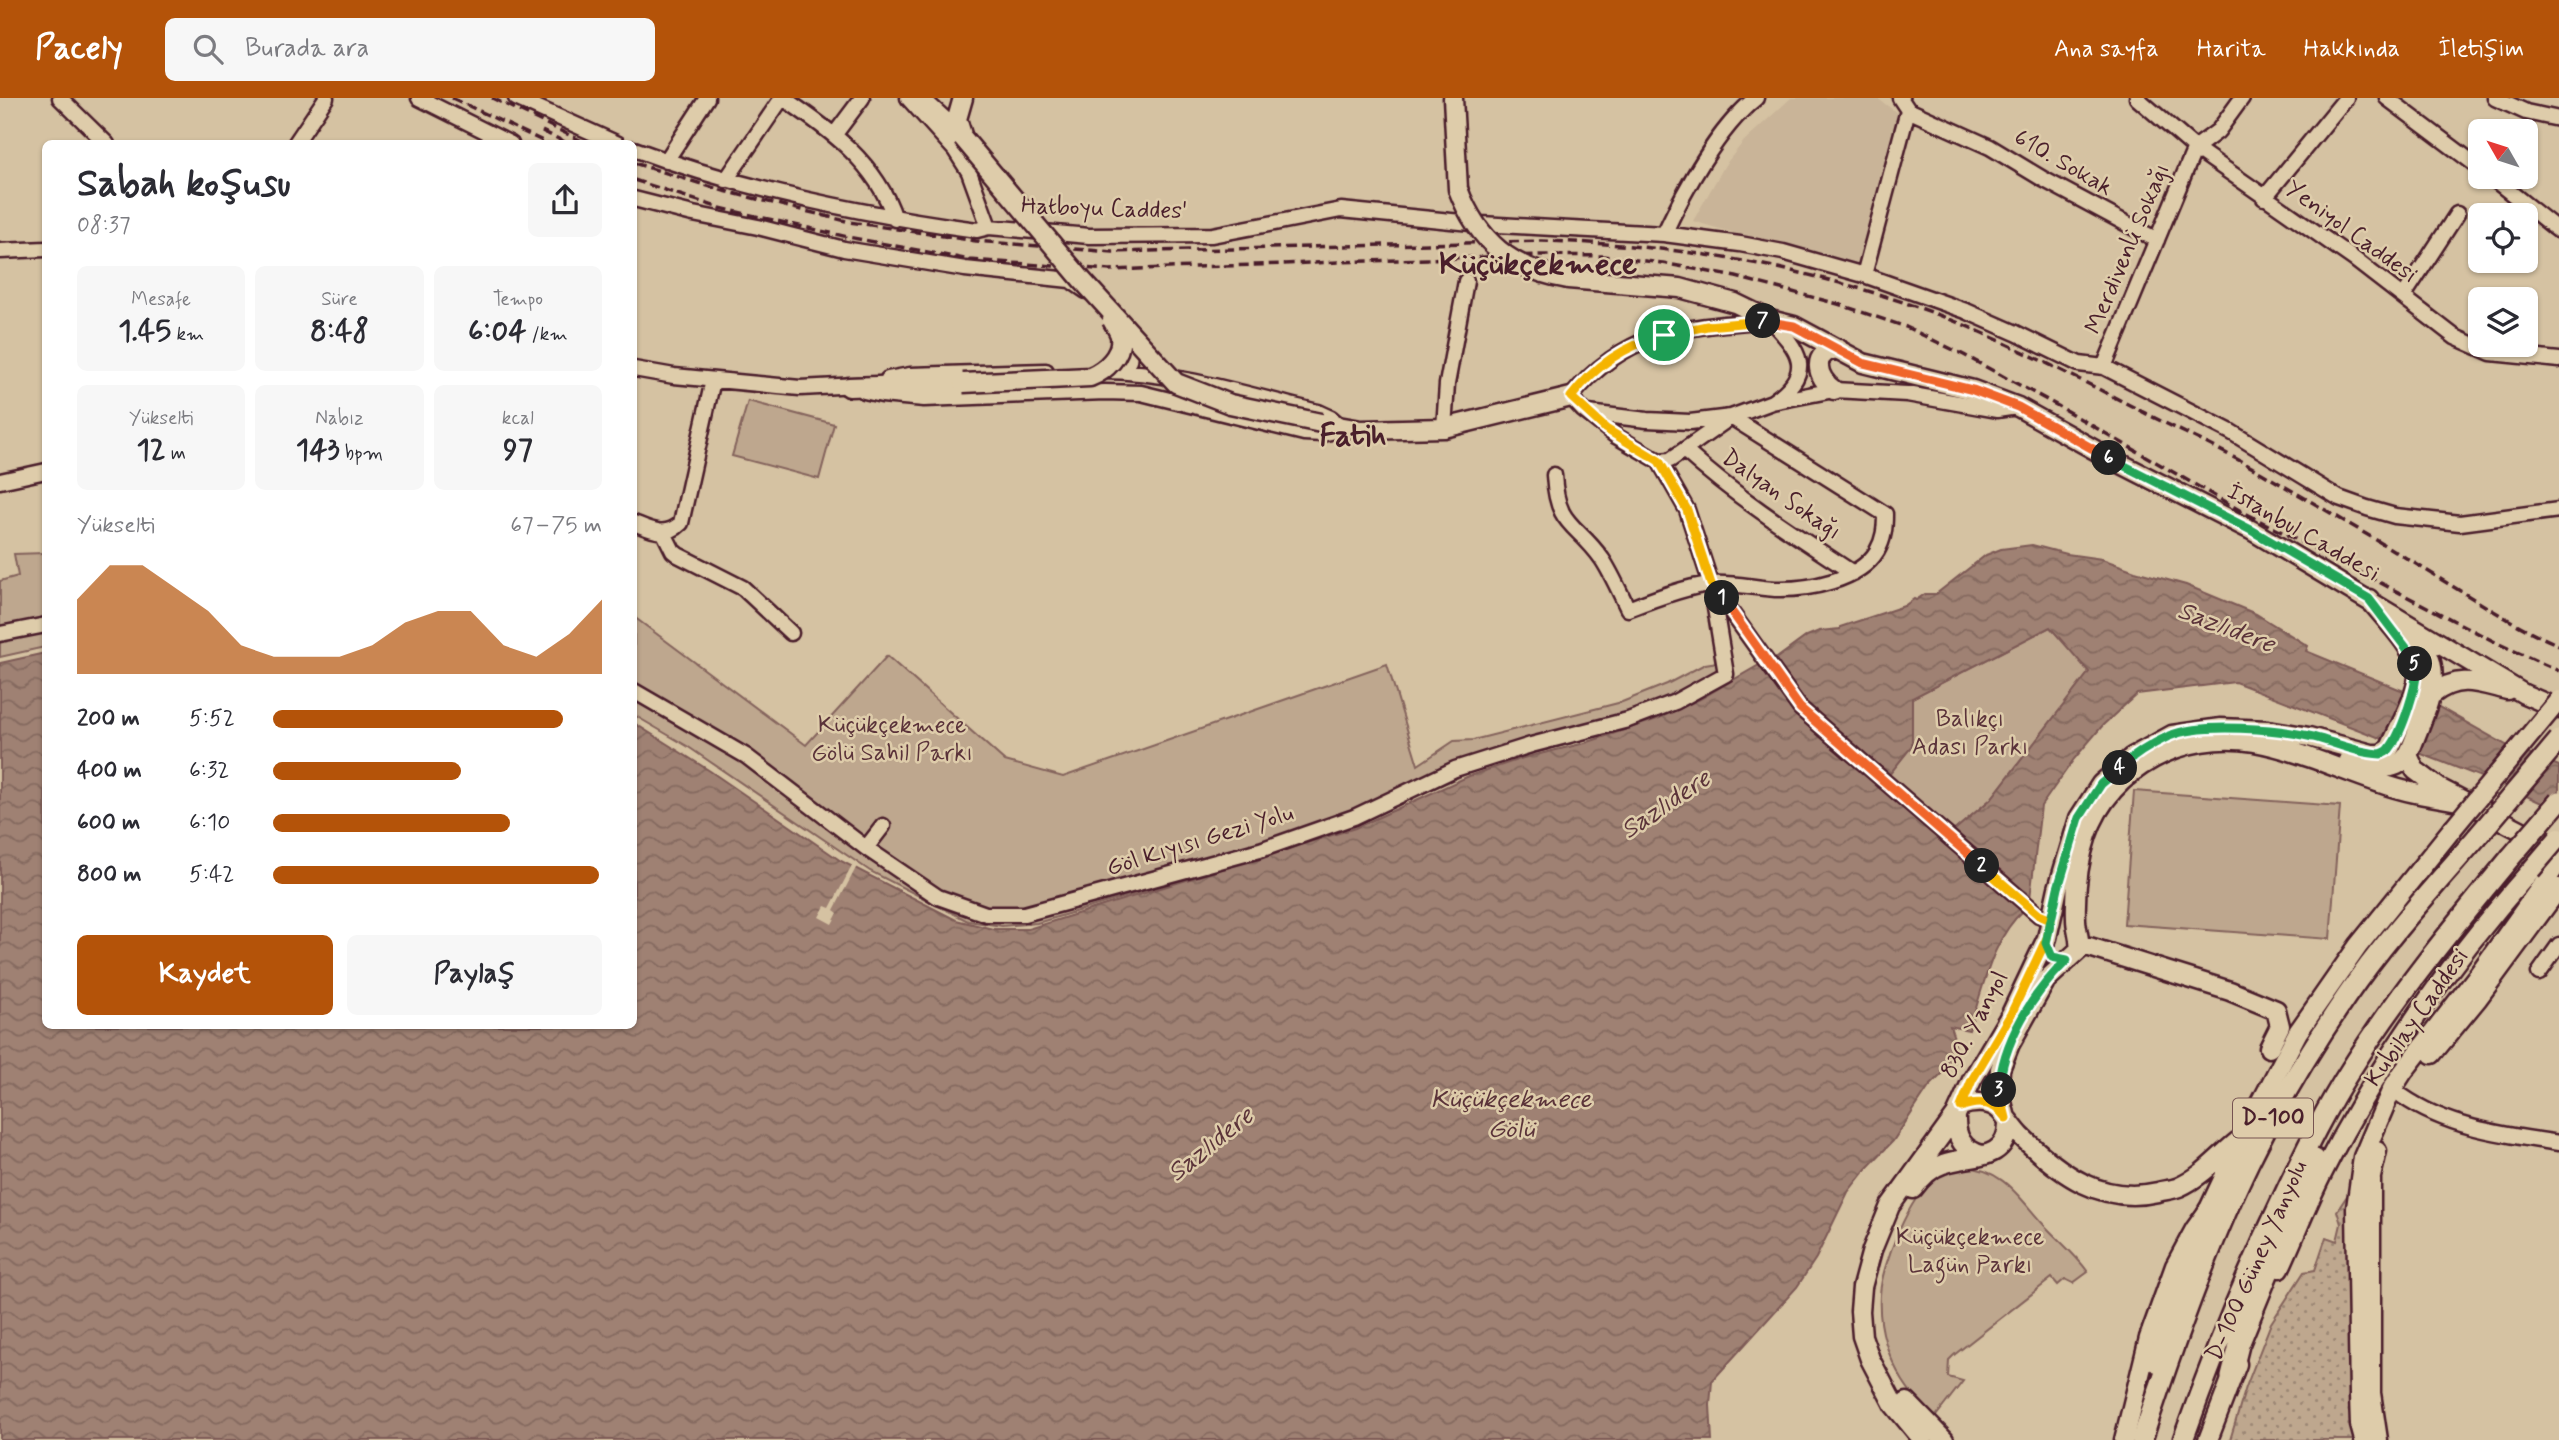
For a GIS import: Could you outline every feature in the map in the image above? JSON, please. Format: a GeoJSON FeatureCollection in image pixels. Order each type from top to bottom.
{"type":"FeatureCollection","features":[{"type":"Feature","properties":{"kind":"highway","name":"D-100"},"geometry":{"type":"LineString","coordinates":[[2142,1440],[2157,1394],[2249,1161],[2325,1030],[2366,969],[2559,740]]}},
{"type":"Feature","properties":{"kind":"highway","name":"D-100"},"geometry":{"type":"LineString","coordinates":[[2183,1440],[2236,1300],[2265,1234],[2329,1106],[2398,998],[2430,954],[2559,801]]}},
{"type":"Feature","properties":{"kind":"highway"},"geometry":{"type":"LineString","coordinates":[[2231,1377],[2239,1345],[2325,1135],[2329,1106]]}},
{"type":"Feature","properties":{"kind":"highway"},"geometry":{"type":"LineString","coordinates":[[2134,1440],[2163,1340],[2208,1211]]}},
{"type":"Feature","properties":{"kind":"main road"},"geometry":{"type":"LineString","coordinates":[[919,98],[964,138],[1106,307],[1176,383],[1230,404],[1344,429],[1444,428],[1571,397]]}},
{"type":"Feature","properties":{"kind":"main road"},"geometry":{"type":"LineString","coordinates":[[963,98],[957,119],[964,138]]}},
{"type":"Feature","properties":{"kind":"main road","name":"İstanbul Caddesi"},"geometry":{"type":"LineString","coordinates":[[1450,102],[1458,188],[1468,214],[1487,241],[1542,275],[1680,288],[1735,303],[1770,320],[1794,326],[1863,363],[1973,390],[2018,407],[2104,455],[2251,530],[2524,694],[2559,709]]}},
{"type":"Feature","properties":{"kind":"main road"},"geometry":{"type":"LineString","coordinates":[[849,387],[1090,377],[1100,373],[1116,354],[1120,336],[1106,307]]}},
{"type":"Feature","properties":{"kind":"main road"},"geometry":{"type":"LineString","coordinates":[[1834,390],[1819,375],[1818,364],[1824,355],[1839,349]]}},
{"type":"Feature","properties":{"kind":"main road"},"geometry":{"type":"LineString","coordinates":[[2268,730],[2311,737],[2372,754],[2381,754],[2390,748],[2433,671],[2423,645],[2369,599]]}},
{"type":"Feature","properties":{"kind":"main road"},"geometry":{"type":"LineString","coordinates":[[2424,691],[2463,681],[2524,694]]}},
{"type":"Feature","properties":{"kind":"main road"},"geometry":{"type":"LineString","coordinates":[[2268,730],[2347,759],[2381,768],[2396,765],[2408,755],[2424,691]]}},
{"type":"Feature","properties":{"kind":"main road"},"geometry":{"type":"LineString","coordinates":[[2124,1440],[2149,1338],[2162,1300],[2185,1247],[2208,1211],[2298,1032],[2358,946],[2559,700]]}},
{"type":"Feature","properties":{"kind":"main road","name":"830. Yanyol"},"geometry":{"type":"LineString","coordinates":[[1932,1438],[1894,1405],[1870,1359],[1862,1336],[1860,1311],[1863,1287],[1872,1250],[1890,1206],[1958,1111],[1972,1080],[2011,1014],[2049,929],[2079,818],[2101,784],[2132,757],[2172,735],[2221,728],[2268,730]]}},
{"type":"Feature","properties":{"kind":"main road"},"geometry":{"type":"LineString","coordinates":[[2078,938],[2078,869],[2088,833],[2101,804],[2119,782],[2149,759],[2167,751],[2228,740],[2251,742],[2316,758],[2382,784],[2464,802]]}},
{"type":"Feature","properties":{"kind":"main road"},"geometry":{"type":"LineString","coordinates":[[2408,755],[2415,770],[2439,788],[2558,846]]}},
{"type":"Feature","properties":{"kind":"main road","name":"D-100 Güney Yanyolu"},"geometry":{"type":"LineString","coordinates":[[2208,1440],[2231,1377],[2320,1177],[2369,1091],[2417,1013],[2487,919],[2531,870],[2558,846]]}},
{"type":"Feature","properties":{"kind":"main road","name":"Kubilay Caddesi"},"geometry":{"type":"LineString","coordinates":[[2364,1440],[2360,1425],[2359,1396],[2356,1208],[2360,1164],[2392,1089],[2553,870],[2558,846]]}},
{"type":"Feature","properties":{"kind":"main road","name":"Kubilay Caddesi"},"geometry":{"type":"LineString","coordinates":[[2378,1440],[2371,1393],[2371,1177],[2378,1147],[2402,1096],[2419,1070],[2478,998],[2559,888]]}},
{"type":"Feature","properties":{"kind":"main road"},"geometry":{"type":"LineString","coordinates":[[2049,929],[2049,933],[2059,927],[2069,928],[2078,938],[2230,991],[2276,1010],[2280,1026],[2269,1048]]}},
{"type":"Feature","properties":{"kind":"main road"},"geometry":{"type":"LineString","coordinates":[[2049,929],[2048,953],[2057,960],[2067,960]]}},
{"type":"Feature","properties":{"kind":"main road","name":"830. Yanyol"},"geometry":{"type":"LineString","coordinates":[[2007,1121],[1999,1090],[2000,1069],[2010,1044],[2046,980],[2076,955],[2078,938]]}},
{"type":"Feature","properties":{"kind":"main road"},"geometry":{"type":"LineString","coordinates":[[2007,1121],[2007,1135],[2002,1145],[1993,1152],[1982,1155],[1968,1150],[1956,1131],[1958,1111],[1969,1104],[1988,1104],[1995,1107],[2063,1174],[2093,1189],[2118,1195],[2144,1194],[2178,1187],[2202,1173],[2243,1137]]}},
{"type":"Feature","properties":{"kind":"main road","name":"830. Yanyol"},"geometry":{"type":"LineString","coordinates":[[1932,1438],[1897,1389],[1876,1346],[1870,1311],[1871,1287],[1889,1231],[1916,1184],[1927,1172],[1943,1164],[1982,1155]]}},
{"type":"Feature","properties":{"kind":"street"},"geometry":{"type":"LineString","coordinates":[[60,98],[103,140]]}},
{"type":"Feature","properties":{"kind":"street"},"geometry":{"type":"LineString","coordinates":[[298,140],[326,98]]}},
{"type":"Feature","properties":{"kind":"street"},"geometry":{"type":"LineString","coordinates":[[419,98],[503,140]]}},
{"type":"Feature","properties":{"kind":"street"},"geometry":{"type":"LineString","coordinates":[[666,161],[707,98]]}},
{"type":"Feature","properties":{"kind":"street"},"geometry":{"type":"LineString","coordinates":[[726,180],[783,98],[835,134],[871,173],[889,200],[895,219]]}},
{"type":"Feature","properties":{"kind":"street"},"geometry":{"type":"LineString","coordinates":[[835,134],[862,98]]}},
{"type":"Feature","properties":{"kind":"street"},"geometry":{"type":"LineString","coordinates":[[908,98],[956,150],[969,172],[989,227]]}},
{"type":"Feature","properties":{"kind":"street"},"geometry":{"type":"LineString","coordinates":[[1664,234],[1683,193],[1724,132],[1756,98]]}},
{"type":"Feature","properties":{"kind":"street","name":"Yeniyol Caddesi"},"geometry":{"type":"LineString","coordinates":[[2137,98],[2195,148],[2354,259],[2455,337],[2491,353],[2559,360]]}},
{"type":"Feature","properties":{"kind":"street"},"geometry":{"type":"LineString","coordinates":[[2195,148],[2218,131],[2242,98]]}},
{"type":"Feature","properties":{"kind":"street"},"geometry":{"type":"LineString","coordinates":[[2264,198],[2346,98]]}},
{"type":"Feature","properties":{"kind":"street"},"geometry":{"type":"LineString","coordinates":[[2387,98],[2468,159]]}},
{"type":"Feature","properties":{"kind":"street"},"geometry":{"type":"LineString","coordinates":[[2495,98],[2526,112],[2559,119]]}},
{"type":"Feature","properties":{"kind":"street"},"geometry":{"type":"LineString","coordinates":[[527,100],[610,140]]}},
{"type":"Feature","properties":{"kind":"street"},"geometry":{"type":"LineString","coordinates":[[1864,275],[1904,104]]}},
{"type":"Feature","properties":{"kind":"street","name":"610. Sokak"},"geometry":{"type":"LineString","coordinates":[[1904,104],[1990,147],[2043,179],[2157,240]]}},
{"type":"Feature","properties":{"kind":"street","name":"Merdivenli Sokağı"},"geometry":{"type":"LineString","coordinates":[[2104,367],[2195,148]]}},
{"type":"Feature","properties":{"kind":"street","name":"Hatboyu Caddes'"},"geometry":{"type":"LineString","coordinates":[[637,150],[726,180],[895,219],[977,230],[989,227],[1089,236],[1212,234],[1341,210],[1481,224],[1664,234],[1783,252],[1864,275],[1966,311],[2016,332],[2079,364],[2104,367],[2231,432],[2339,498],[2367,508],[2395,516],[2460,523],[2559,510]]}},
{"type":"Feature","properties":{"kind":"street"},"geometry":{"type":"LineString","coordinates":[[2506,189],[2559,231]]}},
{"type":"Feature","properties":{"kind":"street"},"geometry":{"type":"LineString","coordinates":[[637,200],[844,249],[965,269],[1070,280],[1094,296],[1164,378]]}},
{"type":"Feature","properties":{"kind":"street"},"geometry":{"type":"LineString","coordinates":[[2403,297],[2457,214]]}},
{"type":"Feature","properties":{"kind":"street"},"geometry":{"type":"LineString","coordinates":[[0,251],[42,249]]}},
{"type":"Feature","properties":{"kind":"street"},"geometry":{"type":"LineString","coordinates":[[1444,428],[1447,384],[1466,281]]}},
{"type":"Feature","properties":{"kind":"street"},"geometry":{"type":"LineString","coordinates":[[1772,402],[1790,387],[1800,364],[1797,350],[1770,320],[1707,326],[1644,340],[1607,359],[1571,397],[1616,436],[1659,461],[1687,510],[1711,584],[1800,708],[2039,915],[2049,929]]}},
{"type":"Feature","properties":{"kind":"street"},"geometry":{"type":"LineString","coordinates":[[1117,371],[1129,361],[1126,333]]}},
{"type":"Feature","properties":{"kind":"street"},"geometry":{"type":"LineString","coordinates":[[637,369],[800,388],[849,387],[910,375],[1117,371],[1208,385],[1318,412],[1344,429]]}},
{"type":"Feature","properties":{"kind":"street"},"geometry":{"type":"LineString","coordinates":[[637,524],[664,533],[674,530],[681,523],[713,380]]}},
{"type":"Feature","properties":{"kind":"street"},"geometry":{"type":"LineString","coordinates":[[849,387],[882,395],[924,399],[1122,392],[1170,399],[1304,433],[1322,434],[1344,429]]}},
{"type":"Feature","properties":{"kind":"street"},"geometry":{"type":"LineString","coordinates":[[1588,414],[1690,422],[1731,416],[1772,402],[1834,390],[1908,394],[1997,410],[2018,407]]}},
{"type":"Feature","properties":{"kind":"street"},"geometry":{"type":"LineString","coordinates":[[1659,461],[1670,460],[1685,451],[1731,416]]}},
{"type":"Feature","properties":{"kind":"street"},"geometry":{"type":"LineString","coordinates":[[1554,475],[1556,500],[1563,517],[1601,559],[1628,609],[1711,584],[1777,589],[1813,588],[1853,573],[1876,553],[1884,534],[1885,514],[1731,416]]}},
{"type":"Feature","properties":{"kind":"street","name":"Dalyan Sokağı"},"geometry":{"type":"LineString","coordinates":[[1685,451],[1735,493],[1790,533],[1853,573]]}},
{"type":"Feature","properties":{"kind":"street"},"geometry":{"type":"LineString","coordinates":[[0,481],[42,472]]}},
{"type":"Feature","properties":{"kind":"street"},"geometry":{"type":"LineString","coordinates":[[664,533],[678,555],[743,589],[791,633]]}},
{"type":"Feature","properties":{"kind":"street","name":"Göl Kıyısı Gezi Yolu"},"geometry":{"type":"LineString","coordinates":[[637,693],[746,756],[866,848],[938,897],[986,914],[1024,914],[1260,850],[1354,817],[1455,769],[1531,745],[1628,720],[1675,702],[1726,674],[1711,584]]}},
{"type":"Feature","properties":{"kind":"street"},"geometry":{"type":"LineString","coordinates":[[0,634],[42,626]]}},
{"type":"Feature","properties":{"kind":"street"},"geometry":{"type":"LineString","coordinates":[[866,848],[883,826]]}},
{"type":"Feature","properties":{"kind":"street"},"geometry":{"type":"LineString","coordinates":[[2539,973],[2559,945]]}},
{"type":"Feature","properties":{"kind":"street"},"geometry":{"type":"LineString","coordinates":[[2402,1096],[2419,1108],[2446,1119],[2503,1135],[2559,1143]]}},
{"type":"Feature","properties":{"kind":"shaded area"},"geometry":{"type":"Polygon","coordinates":[[[1791,98],[1877,98],[1900,115],[1863,271],[1693,221],[1725,165],[1744,141],[1791,98]]]}},
{"type":"Feature","properties":{"kind":"green space"},"geometry":{"type":"Polygon","coordinates":[[[748,401],[834,424],[819,479],[732,456],[748,401]]]}},
{"type":"Feature","properties":{"kind":"green space"},"geometry":{"type":"Polygon","coordinates":[[[42,553],[42,648],[0,657],[0,581],[18,576],[14,554],[42,553]]]}},
{"type":"Feature","properties":{"kind":"green space","name":"Küçükçekmece Gölü Sahil Parkı"},"geometry":{"type":"Polygon","coordinates":[[[637,619],[806,745],[887,656],[1005,761],[1063,777],[1387,664],[1418,765],[1454,741],[1473,740],[1622,702],[1667,684],[1705,664],[1724,661],[1727,681],[1698,700],[1637,725],[1479,768],[1316,841],[1037,923],[1002,926],[968,921],[870,871],[687,746],[637,717],[637,619]]]}},
{"type":"Feature","properties":{"kind":"green space","name":"Balıkçı Adası Parkı"},"geometry":{"type":"Polygon","coordinates":[[[2050,627],[2090,671],[1991,799],[1950,834],[1884,781],[1912,746],[1912,698],[2050,627]]]}},
{"type":"Feature","properties":{"kind":"green space"},"geometry":{"type":"Polygon","coordinates":[[[2134,791],[2340,806],[2330,939],[2124,924],[2134,791]]]}},
{"type":"Feature","properties":{"kind":"green space","name":"Küçükçekmece Lagün Parkı"},"geometry":{"type":"Polygon","coordinates":[[[1964,1167],[1990,1173],[2010,1187],[2088,1272],[2073,1283],[2065,1279],[2058,1285],[2052,1278],[1954,1355],[1949,1360],[1948,1377],[1963,1381],[1936,1416],[1914,1396],[1892,1361],[1882,1329],[1880,1295],[1891,1250],[1916,1200],[1934,1179],[1964,1167]]]}},
{"type":"Feature","properties":{"kind":"green space"},"geometry":{"type":"Polygon","coordinates":[[[2349,1193],[2358,1440],[2230,1440],[2246,1387],[2271,1323],[2304,1272],[2315,1270],[2326,1237],[2337,1241],[2341,1224],[2337,1211],[2349,1193]]]}},
{"type":"Feature","properties":{"kind":"water","name":"Sazlıdere"},"geometry":{"type":"Polygon","coordinates":[[[2032,545],[2102,559],[2186,585],[2256,614],[2308,646],[2306,651],[2428,701],[2508,746],[2559,766],[2559,811],[2507,787],[2235,682],[2137,694],[2103,725],[2074,759],[2041,806],[2029,907],[1950,834],[1991,799],[2089,672],[2050,627],[1912,698],[1912,746],[1884,781],[1800,708],[1770,663],[1807,636],[1819,631],[1840,629],[1904,606],[1925,594],[1936,594],[1986,555],[2001,549],[2032,545]]]}},
{"type":"Feature","properties":{"kind":"water","name":"Küçükçekmece Gölü"},"geometry":{"type":"Polygon","coordinates":[[[42,654],[42,1029],[637,1029],[637,725],[710,771],[841,861],[956,920],[993,929],[1028,929],[1355,828],[1469,776],[1657,719],[1700,699],[1759,665],[1791,707],[1815,732],[2024,910],[2003,935],[1996,950],[1969,1030],[1950,1026],[1955,1041],[1953,1063],[1929,1087],[1893,1141],[1848,1192],[1816,1258],[1797,1287],[1712,1381],[1712,1440],[0,1440],[0,663],[42,654]]]}},
{"type":"Feature","properties":{"kind":"pier"},"geometry":{"type":"Polygon","coordinates":[[[853,864],[857,866],[834,910],[838,913],[832,924],[819,917],[825,906],[830,908],[853,864]]]}},
{"type":"Feature","properties":{"kind":"railway"},"geometry":{"type":"LineString","coordinates":[[452,98],[541,140]]}},
{"type":"Feature","properties":{"kind":"railway"},"geometry":{"type":"LineString","coordinates":[[492,98],[580,140]]}},
{"type":"Feature","properties":{"kind":"railway"},"geometry":{"type":"LineString","coordinates":[[542,131],[561,140]]}},
{"type":"Feature","properties":{"kind":"railway"},"geometry":{"type":"LineString","coordinates":[[637,164],[724,191],[850,222],[976,241],[1113,252],[1542,241],[1597,243],[1707,255],[1818,277],[1925,310],[1976,330],[2059,369],[2250,466],[2502,616],[2559,645]]}},
{"type":"Feature","properties":{"kind":"railway"},"geometry":{"type":"LineString","coordinates":[[637,181],[720,208],[848,237],[970,260],[1110,270],[1541,255],[1602,256],[1663,263],[1736,277],[1838,304],[1906,327],[2058,406],[2241,511],[2499,644],[2559,671]]}},
{"type":"Feature","properties":{"kind":"district","name":"Küçükçekmece"},"geometry":{"type":"Point","coordinates":[1538,265]}},
{"type":"Feature","properties":{"kind":"district","name":"Fatih"},"geometry":{"type":"Point","coordinates":[1353,436]}},
{"type":"Feature","properties":{"kind":"route"},"geometry":{"type":"LineString","coordinates":[[1770,320],[1794,326],[1863,363],[1973,390],[2018,407],[2104,455],[2251,530],[2369,599],[2412,656],[2417,668],[2416,688],[2386,752],[2372,754],[2309,737],[2268,730],[2221,728],[2172,735],[2132,757],[2101,784],[2079,818],[2058,888],[2046,943],[2048,953],[2052,957],[2067,960],[2046,980],[2010,1044],[2000,1069],[1999,1090],[2006,1118],[1988,1104],[1961,1107],[1972,1080],[2011,1014],[2047,938],[2051,920],[2039,915],[1800,708],[1711,584],[1687,510],[1659,461],[1606,429],[1571,397],[1607,359],[1644,340],[1664,335],[1707,326],[1770,320]]}}]}
